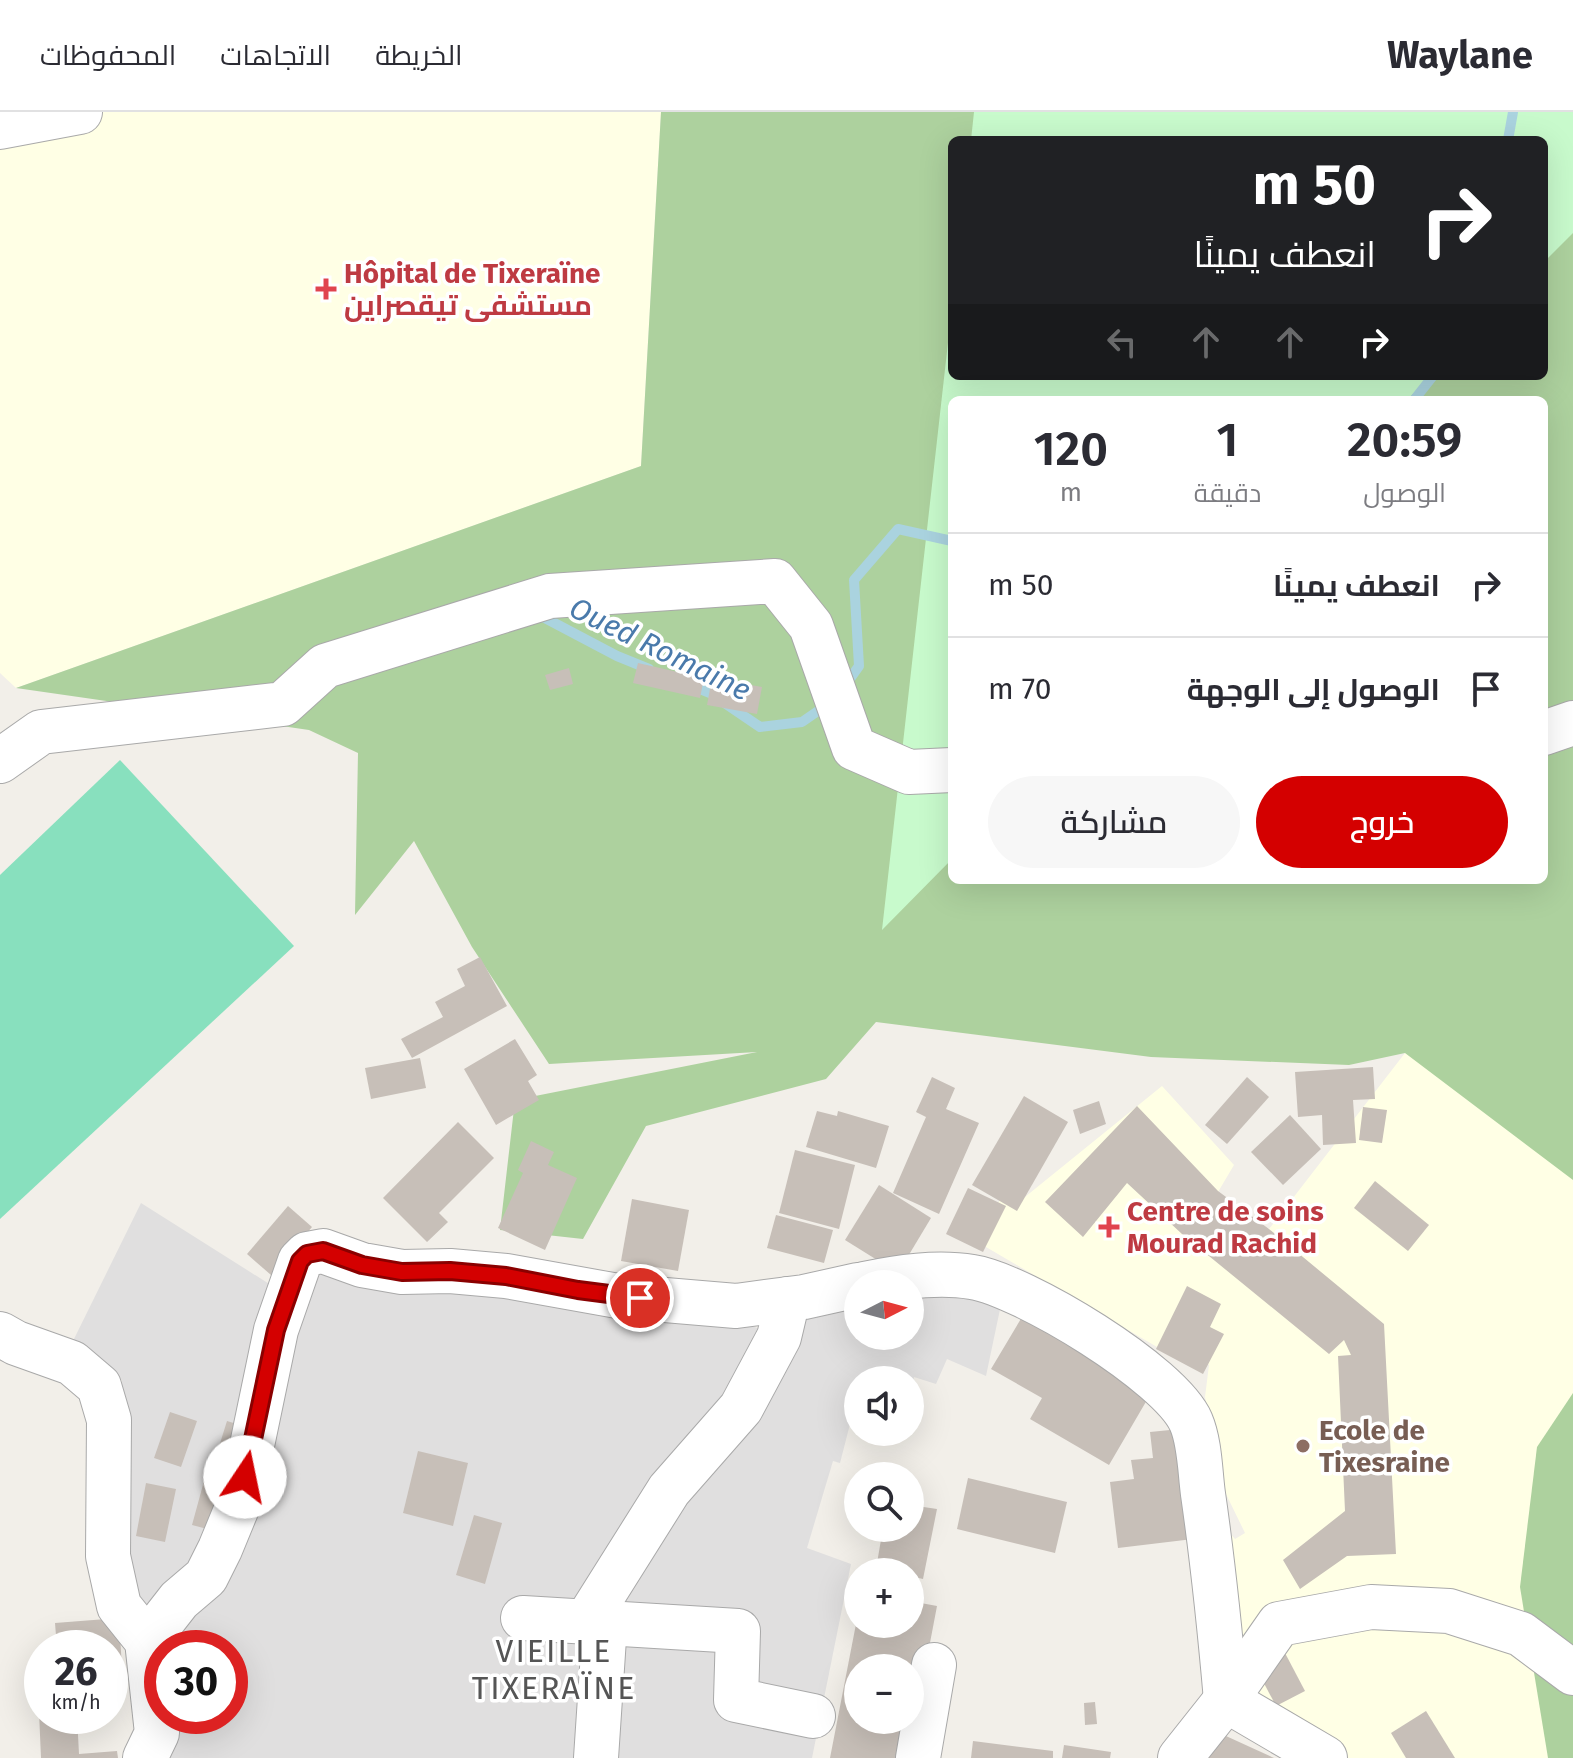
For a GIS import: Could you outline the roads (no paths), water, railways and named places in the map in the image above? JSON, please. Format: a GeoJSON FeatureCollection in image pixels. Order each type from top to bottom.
{"type":"FeatureCollection","features":[{"type":"Feature","properties":{"kind":"street"},"geometry":{"type":"LineString","coordinates":[[0,127],[80,112]]}},
{"type":"Feature","properties":{"kind":"street"},"geometry":{"type":"LineString","coordinates":[[0,761],[41,732],[283,704],[325,666],[550,596],[775,581],[811,626],[854,748],[909,772],[948,770]]}},
{"type":"Feature","properties":{"kind":"street"},"geometry":{"type":"LineString","coordinates":[[1548,732],[1573,723]]}},
{"type":"Feature","properties":{"kind":"street"},"geometry":{"type":"LineString","coordinates":[[156,1630],[179,1600],[206,1577],[241,1498],[276,1330],[300,1261],[307,1254],[323,1251],[362,1265],[402,1272],[450,1271],[506,1276],[631,1297],[736,1306],[844,1288]]}},
{"type":"Feature","properties":{"kind":"street"},"geometry":{"type":"LineString","coordinates":[[924,1275],[970,1276],[998,1283],[1038,1302],[1142,1367],[1174,1397],[1191,1423],[1199,1462],[1216,1584],[1226,1700]]}},
{"type":"Feature","properties":{"kind":"street"},"geometry":{"type":"LineString","coordinates":[[596,1758],[596,1622],[669,1490],[741,1408],[779,1337],[788,1299]]}},
{"type":"Feature","properties":{"kind":"street"},"geometry":{"type":"LineString","coordinates":[[0,1334],[72,1363],[99,1386],[109,1420],[108,1556],[119,1606],[144,1637]]}},
{"type":"Feature","properties":{"kind":"street"},"geometry":{"type":"LineString","coordinates":[[1180,1758],[1226,1700],[1279,1624],[1371,1607],[1449,1611],[1521,1634],[1573,1673]]}},
{"type":"Feature","properties":{"kind":"street"},"geometry":{"type":"LineString","coordinates":[[523,1618],[738,1631],[736,1700],[813,1716]]}},
{"type":"Feature","properties":{"kind":"street"},"geometry":{"type":"LineString","coordinates":[[918,1758],[934,1665]]}},
{"type":"Feature","properties":{"kind":"street"},"geometry":{"type":"LineString","coordinates":[[1226,1700],[1325,1758]]}},
{"type":"Feature","properties":{"kind":"waterway","name":"Oued Romaine"},"geometry":{"type":"LineString","coordinates":[[1509,136],[1513,112]]}},
{"type":"Feature","properties":{"kind":"waterway","name":"Oued Romaine"},"geometry":{"type":"LineString","coordinates":[[1417,396],[1430,380]]}},
{"type":"Feature","properties":{"kind":"waterway","name":"Oued Romaine"},"geometry":{"type":"LineString","coordinates":[[844,687],[859,666],[854,580],[898,529],[948,540]]}},
{"type":"Feature","properties":{"kind":"waterway","name":"Oued Romaine"},"geometry":{"type":"LineString","coordinates":[[537,617],[543,617],[617,656],[649,669]]}},
{"type":"Feature","properties":{"kind":"waterway","name":"Oued Romaine"},"geometry":{"type":"LineString","coordinates":[[690,685],[710,693],[760,727],[802,722],[828,704]]}},
{"type":"Feature","properties":{"kind":"place","name":"Hôpital de Tixeraïne مستشفى تيقصراين"},"geometry":{"type":"Point","coordinates":[326,289]}},
{"type":"Feature","properties":{"kind":"place","name":"Centre de soins Mourad Rachid"},"geometry":{"type":"Point","coordinates":[1109,1227]}},
{"type":"Feature","properties":{"kind":"place","name":"Ecole de Tixesraine"},"geometry":{"type":"Point","coordinates":[1303,1446]}},
{"type":"Feature","properties":{"kind":"district","name":"VIEILLE TIXERAÏNE"},"geometry":{"type":"Point","coordinates":[554,1670]}}]}
